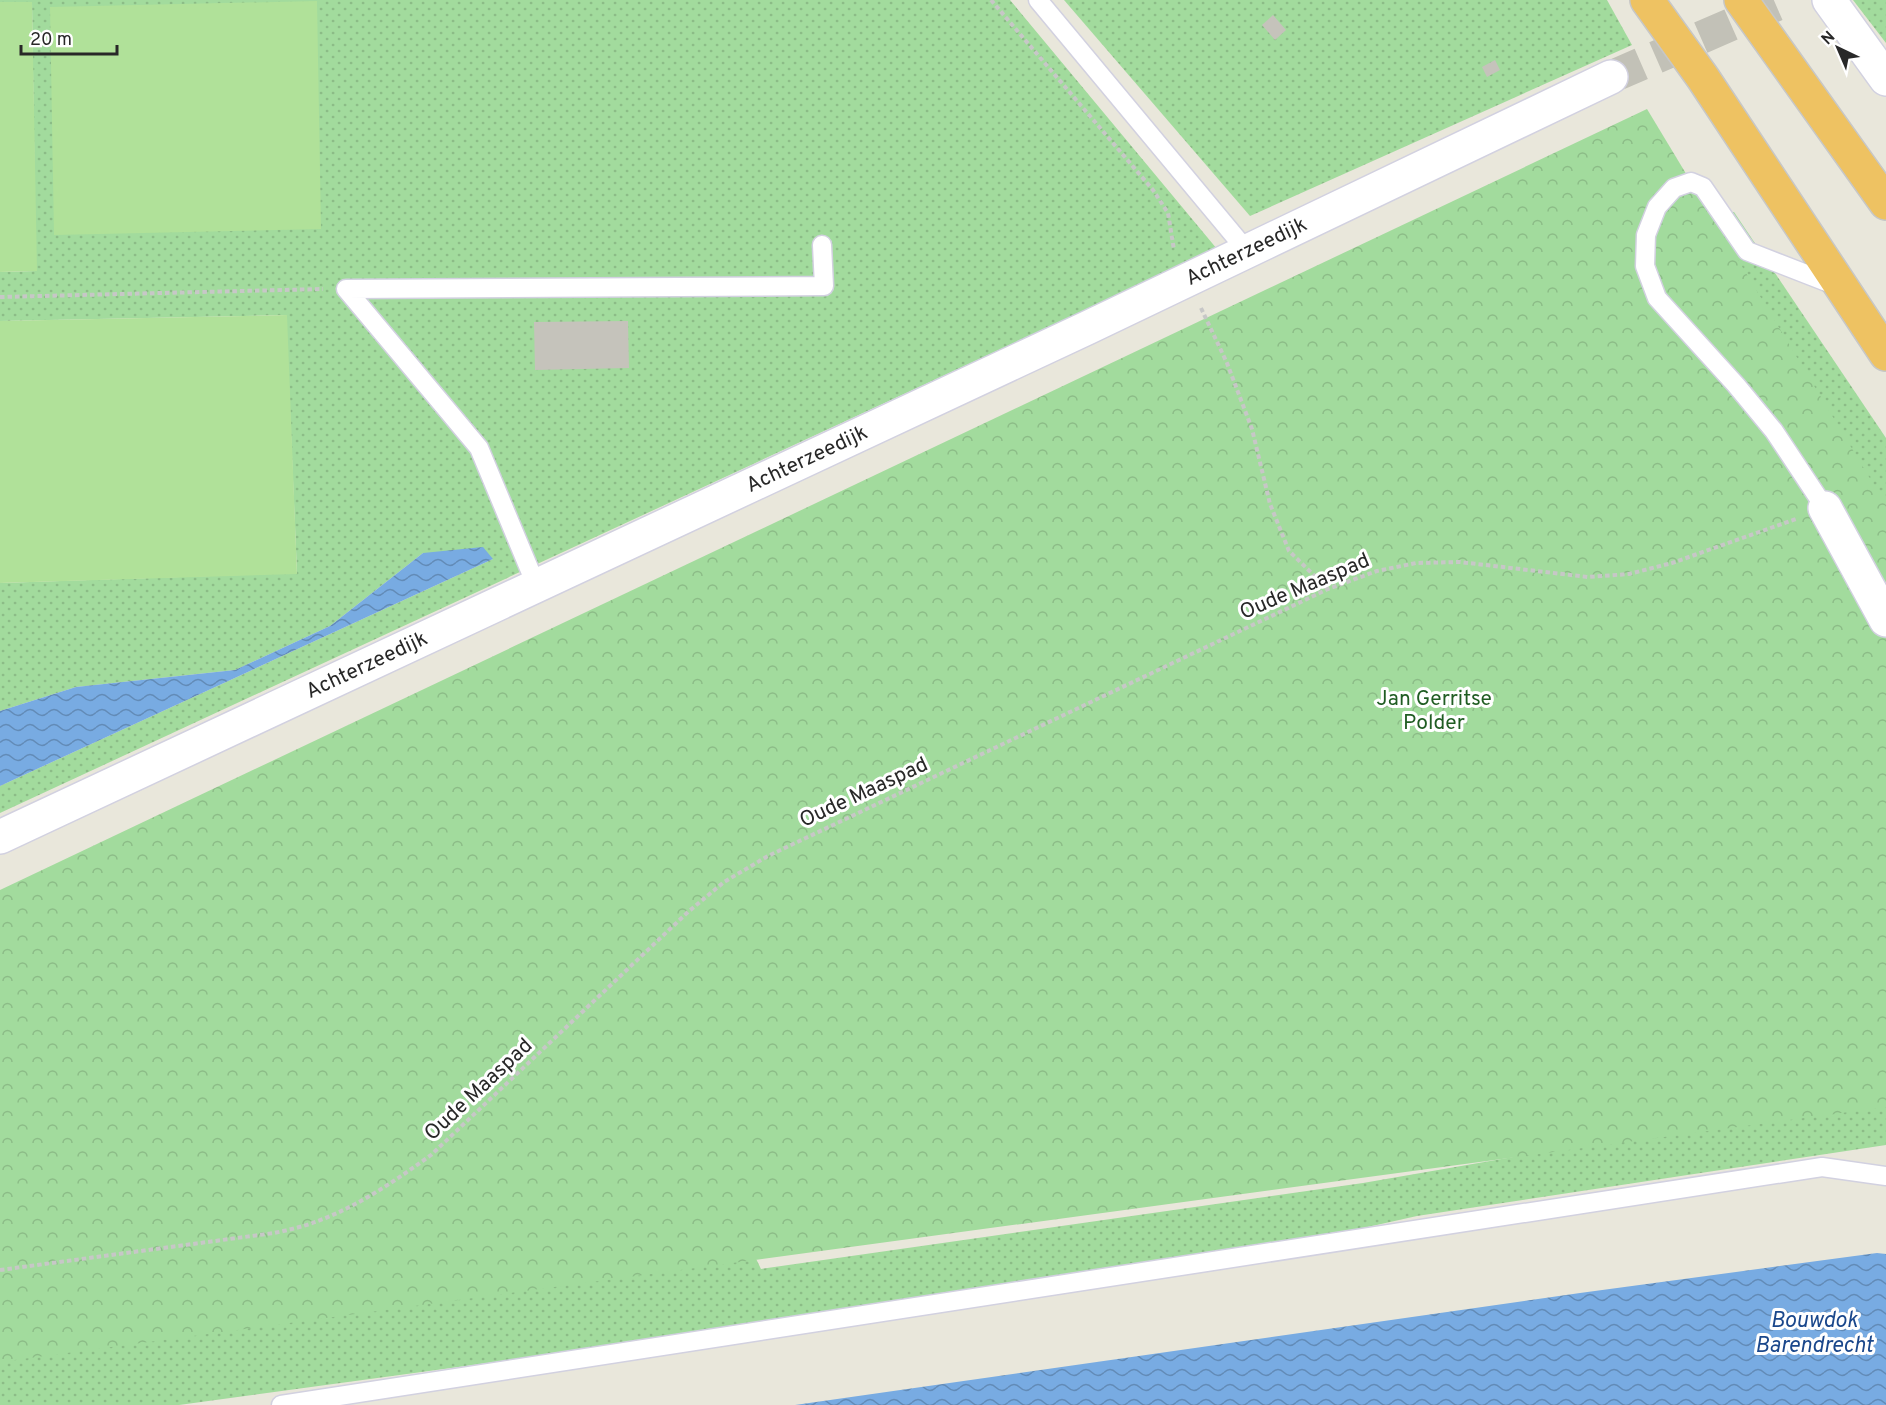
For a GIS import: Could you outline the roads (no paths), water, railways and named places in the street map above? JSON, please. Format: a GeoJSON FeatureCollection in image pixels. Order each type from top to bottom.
{"type":"FeatureCollection","features":[{"type":"Feature","properties":{"kind":"highway"},"geometry":{"type":"LineString","coordinates":[[1647,0],[1703,78],[1886,354]]}},
{"type":"Feature","properties":{"kind":"highway"},"geometry":{"type":"LineString","coordinates":[[1741,0],[1886,203]]}},
{"type":"Feature","properties":{"kind":"street"},"geometry":{"type":"LineString","coordinates":[[1829,0],[1886,79]]}},
{"type":"Feature","properties":{"kind":"street","name":"Achterzeedijk"},"geometry":{"type":"LineString","coordinates":[[0,837],[1187,280],[1611,77]]}},
{"type":"Feature","properties":{"kind":"street"},"geometry":{"type":"LineString","coordinates":[[1825,508],[1886,620]]}},
{"type":"Feature","properties":{"kind":"lane"},"geometry":{"type":"LineString","coordinates":[[1038,0],[1246,251]]}},
{"type":"Feature","properties":{"kind":"lane"},"geometry":{"type":"LineString","coordinates":[[1825,508],[1774,431],[1736,385],[1657,298],[1645,266],[1646,235],[1656,207],[1674,189],[1691,182],[1702,187],[1747,251],[1844,289]]}},
{"type":"Feature","properties":{"kind":"lane"},"geometry":{"type":"LineString","coordinates":[[536,585],[479,448],[346,289],[824,286],[822,244]]}},
{"type":"Feature","properties":{"kind":"lane"},"geometry":{"type":"LineString","coordinates":[[282,1405],[1822,1167],[1886,1176]]}},
{"type":"Feature","properties":{"kind":"water"},"geometry":{"type":"Polygon","coordinates":[[[483,547],[493,559],[0,786],[0,711],[76,687],[235,670],[330,626],[423,553],[483,547]]]}},
{"type":"Feature","properties":{"kind":"water","name":"Bouwdok Barendrecht"},"geometry":{"type":"Polygon","coordinates":[[[1877,1253],[1886,1254],[1886,1405],[795,1405],[1580,1293],[1877,1253]]]}},
{"type":"Feature","properties":{"kind":"tunnel"},"geometry":{"type":"LineString","coordinates":[[1611,77],[1787,0]]}},
{"type":"Feature","properties":{"kind":"park label","name":"Jan Gerritse Polder"},"geometry":{"type":"Point","coordinates":[1434,711]}}]}
